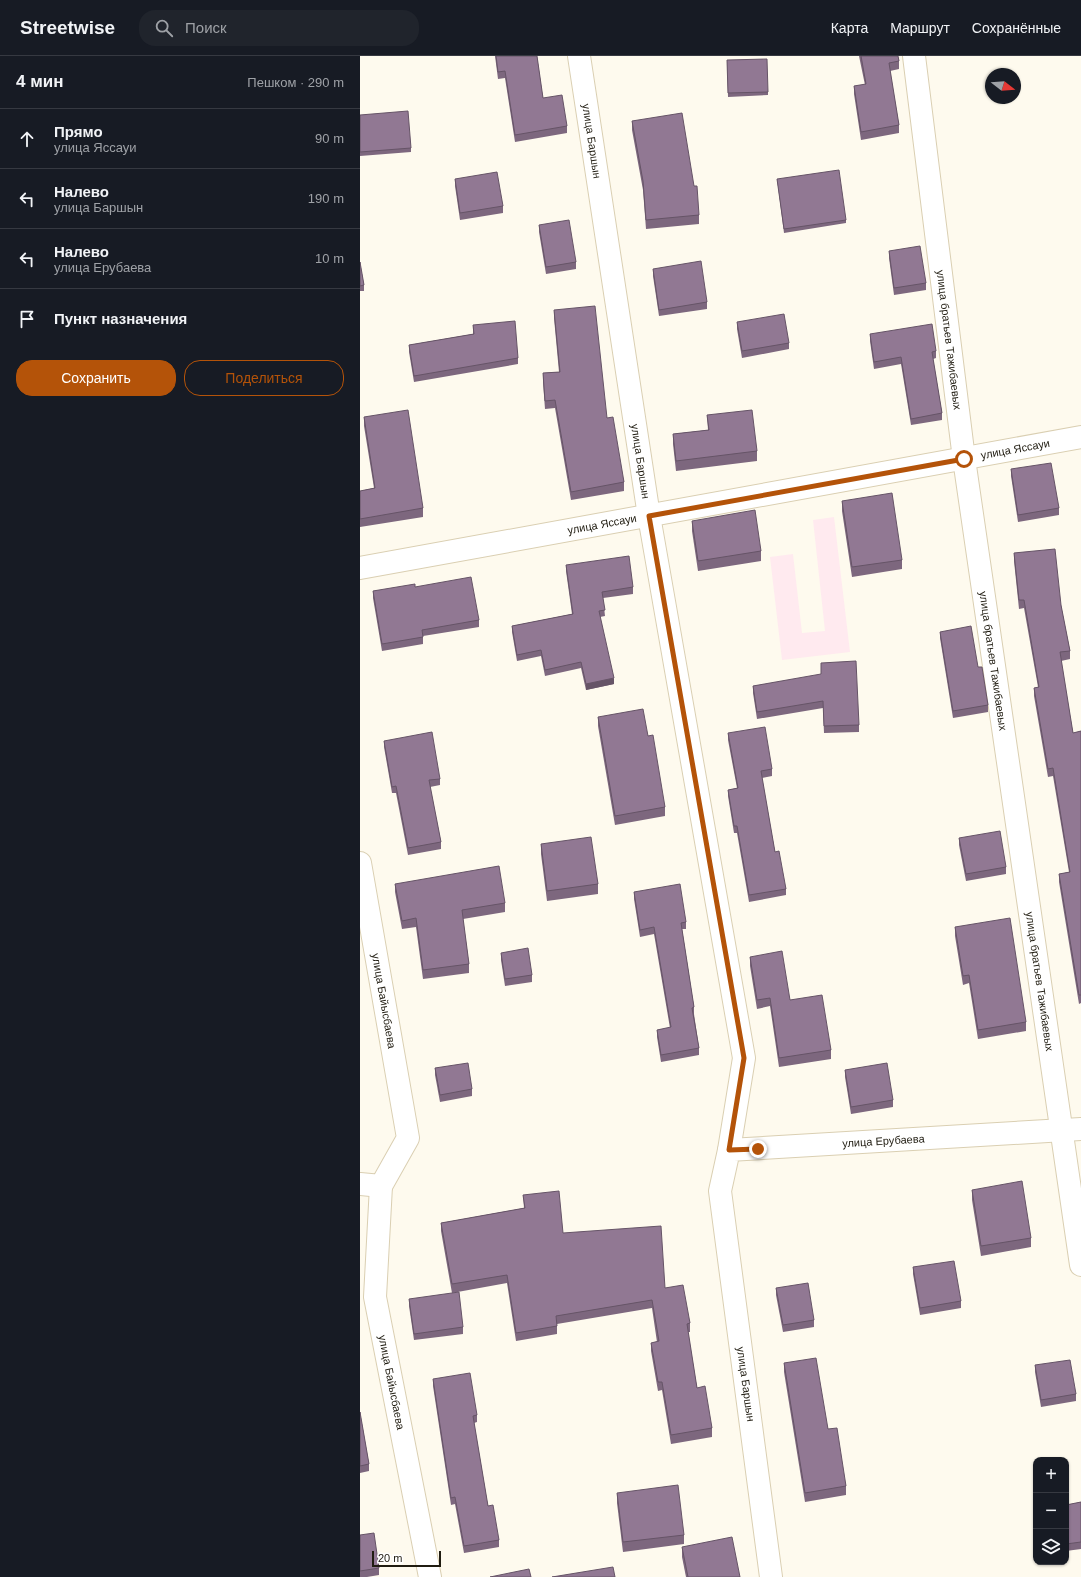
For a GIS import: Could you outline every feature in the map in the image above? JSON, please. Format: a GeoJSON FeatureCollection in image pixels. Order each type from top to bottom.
{"type":"FeatureCollection","features":[{"type":"Feature","properties":{"kind":"street","name":"улица Баршын"},"geometry":{"type":"LineString","coordinates":[[579,56],[649,516],[744,1058],[729,1150],[720,1191],[771,1577]]}},
{"type":"Feature","properties":{"kind":"street","name":"улица братьев Тажибаевых"},"geometry":{"type":"LineString","coordinates":[[914,56],[964,459],[1072,1129],[1081,1264]]}},
{"type":"Feature","properties":{"kind":"street","name":"улица Яссауи"},"geometry":{"type":"LineString","coordinates":[[360,568],[1081,438]]}},
{"type":"Feature","properties":{"kind":"street","name":"улица Байысбаева"},"geometry":{"type":"LineString","coordinates":[[360,863],[408,1138],[371,1185],[375,1297],[430,1577]]}},
{"type":"Feature","properties":{"kind":"street","name":"улица Ерубаева"},"geometry":{"type":"LineString","coordinates":[[729,1150],[1072,1129]]}},
{"type":"Feature","properties":{"kind":"shaded area"},"geometry":{"type":"Polygon","coordinates":[[[834,517],[850,652],[782,660],[770,557],[793,554],[802,633],[825,631],[813,520],[834,517]]]}},
{"type":"Feature","properties":{"kind":"building"},"geometry":{"type":"Polygon","coordinates":[[[496,56],[537,56],[543,98],[562,95],[567,126],[515,135],[505,71],[498,72],[496,56]]]}},
{"type":"Feature","properties":{"kind":"building"},"geometry":{"type":"Polygon","coordinates":[[[861,56],[898,56],[899,61],[889,63],[899,125],[861,132],[854,86],[866,84],[861,56]]]}},
{"type":"Feature","properties":{"kind":"building"},"geometry":{"type":"Polygon","coordinates":[[[767,59],[768,92],[728,93],[727,60],[767,59]]]}},
{"type":"Feature","properties":{"kind":"building"},"geometry":{"type":"Polygon","coordinates":[[[408,111],[411,148],[360,152],[360,115],[408,111]]]}},
{"type":"Feature","properties":{"kind":"building"},"geometry":{"type":"Polygon","coordinates":[[[682,113],[694,186],[697,186],[699,215],[646,220],[643,181],[632,121],[682,113]]]}},
{"type":"Feature","properties":{"kind":"building"},"geometry":{"type":"Polygon","coordinates":[[[839,170],[846,220],[784,229],[777,179],[839,170]]]}},
{"type":"Feature","properties":{"kind":"building"},"geometry":{"type":"Polygon","coordinates":[[[497,172],[503,206],[460,213],[455,179],[497,172]]]}},
{"type":"Feature","properties":{"kind":"building"},"geometry":{"type":"Polygon","coordinates":[[[569,220],[576,262],[546,267],[539,225],[569,220]]]}},
{"type":"Feature","properties":{"kind":"building"},"geometry":{"type":"Polygon","coordinates":[[[920,246],[926,283],[894,288],[889,251],[920,246]]]}},
{"type":"Feature","properties":{"kind":"building"},"geometry":{"type":"Polygon","coordinates":[[[701,261],[707,302],[659,310],[653,269],[701,261]]]}},
{"type":"Feature","properties":{"kind":"building"},"geometry":{"type":"Polygon","coordinates":[[[360,262],[364,285],[360,286],[360,262]]]}},
{"type":"Feature","properties":{"kind":"building"},"geometry":{"type":"Polygon","coordinates":[[[595,306],[607,418],[613,417],[624,482],[571,492],[555,400],[545,401],[543,373],[560,372],[554,310],[595,306]]]}},
{"type":"Feature","properties":{"kind":"building"},"geometry":{"type":"Polygon","coordinates":[[[784,314],[789,343],[742,351],[737,322],[784,314]]]}},
{"type":"Feature","properties":{"kind":"building"},"geometry":{"type":"Polygon","coordinates":[[[515,321],[518,358],[414,376],[409,345],[474,334],[473,325],[515,321]]]}},
{"type":"Feature","properties":{"kind":"building"},"geometry":{"type":"Polygon","coordinates":[[[932,324],[936,351],[932,352],[942,413],[911,419],[901,357],[874,362],[870,334],[932,324]]]}},
{"type":"Feature","properties":{"kind":"building"},"geometry":{"type":"Polygon","coordinates":[[[408,410],[423,508],[360,519],[360,491],[375,488],[364,417],[408,410]]]}},
{"type":"Feature","properties":{"kind":"building"},"geometry":{"type":"Polygon","coordinates":[[[752,410],[757,451],[676,461],[673,434],[709,430],[707,415],[752,410]]]}},
{"type":"Feature","properties":{"kind":"building"},"geometry":{"type":"Polygon","coordinates":[[[1051,463],[1059,508],[1018,515],[1011,469],[1051,463]]]}},
{"type":"Feature","properties":{"kind":"building"},"geometry":{"type":"Polygon","coordinates":[[[892,493],[902,560],[852,567],[842,501],[892,493]]]}},
{"type":"Feature","properties":{"kind":"building"},"geometry":{"type":"Polygon","coordinates":[[[755,510],[761,551],[698,561],[692,521],[755,510]]]}},
{"type":"Feature","properties":{"kind":"building"},"geometry":{"type":"Polygon","coordinates":[[[1055,549],[1061,605],[1070,651],[1060,652],[1073,733],[1081,731],[1081,995],[1079,995],[1059,874],[1070,872],[1053,768],[1048,769],[1034,688],[1039,687],[1024,600],[1019,600],[1014,553],[1055,549]]]}},
{"type":"Feature","properties":{"kind":"building"},"geometry":{"type":"Polygon","coordinates":[[[629,556],[633,587],[602,592],[605,610],[599,611],[614,678],[586,684],[581,662],[545,670],[541,650],[517,655],[512,626],[573,614],[566,565],[629,556]]]}},
{"type":"Feature","properties":{"kind":"building"},"geometry":{"type":"Polygon","coordinates":[[[471,577],[479,620],[422,630],[423,637],[382,644],[373,591],[415,584],[415,587],[471,577]]]}},
{"type":"Feature","properties":{"kind":"building"},"geometry":{"type":"Polygon","coordinates":[[[971,626],[978,667],[982,667],[988,705],[953,711],[940,632],[971,626]]]}},
{"type":"Feature","properties":{"kind":"building"},"geometry":{"type":"Polygon","coordinates":[[[856,661],[859,725],[824,726],[823,701],[757,712],[753,686],[821,674],[821,663],[856,661]]]}},
{"type":"Feature","properties":{"kind":"building"},"geometry":{"type":"Polygon","coordinates":[[[643,709],[648,736],[653,735],[665,807],[615,816],[598,717],[643,709]]]}},
{"type":"Feature","properties":{"kind":"building"},"geometry":{"type":"Polygon","coordinates":[[[765,727],[772,769],[761,771],[775,852],[779,851],[786,889],[749,895],[737,826],[734,826],[728,790],[738,788],[728,733],[765,727]]]}},
{"type":"Feature","properties":{"kind":"building"},"geometry":{"type":"Polygon","coordinates":[[[432,732],[440,779],[429,780],[441,842],[408,848],[396,786],[392,787],[384,741],[432,732]]]}},
{"type":"Feature","properties":{"kind":"building"},"geometry":{"type":"Polygon","coordinates":[[[1000,831],[1006,867],[966,874],[959,838],[1000,831]]]}},
{"type":"Feature","properties":{"kind":"building"},"geometry":{"type":"Polygon","coordinates":[[[591,837],[598,884],[547,891],[541,844],[591,837]]]}},
{"type":"Feature","properties":{"kind":"building"},"geometry":{"type":"Polygon","coordinates":[[[499,866],[505,903],[462,910],[469,964],[423,970],[416,918],[402,921],[395,884],[499,866]]]}},
{"type":"Feature","properties":{"kind":"building"},"geometry":{"type":"Polygon","coordinates":[[[680,884],[686,922],[681,923],[694,1007],[692,1008],[699,1048],[661,1055],[657,1030],[671,1027],[654,927],[640,930],[634,892],[680,884]]]}},
{"type":"Feature","properties":{"kind":"building"},"geometry":{"type":"Polygon","coordinates":[[[1010,918],[1026,1022],[978,1030],[969,975],[963,976],[955,927],[1010,918]]]}},
{"type":"Feature","properties":{"kind":"building"},"geometry":{"type":"Polygon","coordinates":[[[528,948],[532,975],[505,979],[501,953],[528,948]]]}},
{"type":"Feature","properties":{"kind":"building"},"geometry":{"type":"Polygon","coordinates":[[[782,951],[790,1000],[822,995],[831,1050],[779,1058],[770,998],[757,1000],[750,957],[782,951]]]}},
{"type":"Feature","properties":{"kind":"building"},"geometry":{"type":"Polygon","coordinates":[[[468,1063],[472,1089],[440,1095],[435,1068],[468,1063]]]}},
{"type":"Feature","properties":{"kind":"building"},"geometry":{"type":"Polygon","coordinates":[[[887,1063],[893,1100],[851,1107],[845,1070],[887,1063]]]}},
{"type":"Feature","properties":{"kind":"building"},"geometry":{"type":"Polygon","coordinates":[[[1022,1181],[1031,1238],[981,1246],[972,1190],[1022,1181]]]}},
{"type":"Feature","properties":{"kind":"building"},"geometry":{"type":"Polygon","coordinates":[[[559,1191],[563,1233],[661,1226],[665,1288],[683,1285],[690,1323],[687,1324],[697,1388],[705,1386],[712,1428],[671,1435],[662,1382],[658,1382],[651,1343],[659,1341],[652,1300],[556,1316],[557,1326],[516,1333],[507,1275],[452,1284],[441,1223],[525,1208],[523,1195],[559,1191]]]}},
{"type":"Feature","properties":{"kind":"building"},"geometry":{"type":"Polygon","coordinates":[[[954,1261],[961,1301],[920,1308],[913,1267],[954,1261]]]}},
{"type":"Feature","properties":{"kind":"building"},"geometry":{"type":"Polygon","coordinates":[[[808,1283],[814,1320],[783,1325],[776,1288],[808,1283]]]}},
{"type":"Feature","properties":{"kind":"building"},"geometry":{"type":"Polygon","coordinates":[[[459,1292],[463,1327],[414,1334],[409,1299],[459,1292]]]}},
{"type":"Feature","properties":{"kind":"building"},"geometry":{"type":"Polygon","coordinates":[[[816,1358],[828,1429],[837,1428],[846,1486],[805,1493],[784,1363],[816,1358]]]}},
{"type":"Feature","properties":{"kind":"building"},"geometry":{"type":"Polygon","coordinates":[[[1070,1360],[1076,1394],[1041,1400],[1035,1365],[1070,1360]]]}},
{"type":"Feature","properties":{"kind":"building"},"geometry":{"type":"Polygon","coordinates":[[[470,1373],[477,1415],[473,1416],[488,1506],[493,1505],[499,1540],[464,1546],[455,1497],[451,1498],[433,1379],[470,1373]]]}},
{"type":"Feature","properties":{"kind":"building"},"geometry":{"type":"Polygon","coordinates":[[[360,1412],[369,1464],[360,1466],[360,1412]]]}},
{"type":"Feature","properties":{"kind":"building"},"geometry":{"type":"Polygon","coordinates":[[[678,1485],[684,1535],[623,1542],[617,1493],[678,1485]]]}},
{"type":"Feature","properties":{"kind":"building"},"geometry":{"type":"Polygon","coordinates":[[[1081,1502],[1081,1542],[1069,1544],[1069,1504],[1081,1502]]]}},
{"type":"Feature","properties":{"kind":"building"},"geometry":{"type":"Polygon","coordinates":[[[374,1533],[379,1568],[360,1571],[360,1535],[374,1533]]]}},
{"type":"Feature","properties":{"kind":"building"},"geometry":{"type":"Polygon","coordinates":[[[732,1537],[740,1577],[688,1577],[682,1547],[732,1537]]]}},
{"type":"Feature","properties":{"kind":"building"},"geometry":{"type":"Polygon","coordinates":[[[613,1567],[615,1577],[552,1577],[613,1567]]]}},
{"type":"Feature","properties":{"kind":"building"},"geometry":{"type":"Polygon","coordinates":[[[529,1569],[531,1577],[490,1577],[529,1569]]]}},
{"type":"Feature","properties":{"kind":"route"},"geometry":{"type":"LineString","coordinates":[[758,1149],[729,1150],[744,1058],[649,516],[964,459]]}}]}
